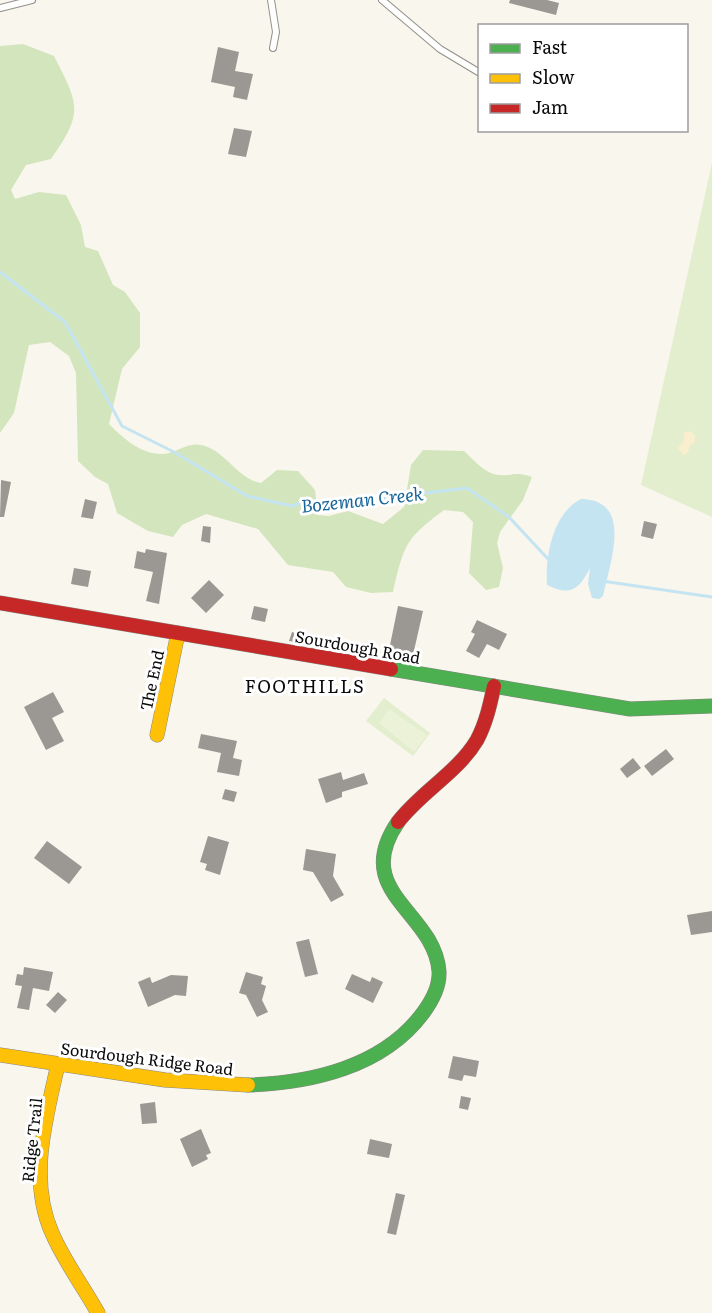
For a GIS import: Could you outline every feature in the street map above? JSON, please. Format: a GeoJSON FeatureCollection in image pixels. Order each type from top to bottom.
{"type":"FeatureCollection","features":[{"type":"Feature","properties":{"kind":"street","name":"Sourdough Road"},"geometry":{"type":"LineString","coordinates":[[0,603],[630,709],[712,706]]}},
{"type":"Feature","properties":{"kind":"street","name":"The End"},"geometry":{"type":"LineString","coordinates":[[157,735],[178,633]]}},
{"type":"Feature","properties":{"kind":"street","name":"Sourdough Ridge Road"},"geometry":{"type":"LineString","coordinates":[[0,1055],[190,1083],[236,1085],[305,1081],[349,1067],[389,1046],[423,1014],[435,993],[439,972],[433,948],[404,913],[393,893],[384,870],[384,848],[394,828],[409,810],[425,792],[461,763],[475,745],[492,709],[494,686]]}},
{"type":"Feature","properties":{"kind":"street","name":"Ridge Trail"},"geometry":{"type":"LineString","coordinates":[[58,1064],[43,1156],[42,1202],[58,1245],[98,1313]]}},
{"type":"Feature","properties":{"kind":"lane"},"geometry":{"type":"LineString","coordinates":[[0,8],[32,0]]}},
{"type":"Feature","properties":{"kind":"lane"},"geometry":{"type":"LineString","coordinates":[[271,0],[276,32],[273,48]]}},
{"type":"Feature","properties":{"kind":"lane"},"geometry":{"type":"LineString","coordinates":[[382,0],[440,49],[478,72]]}},
{"type":"Feature","properties":{"kind":"green space"},"geometry":{"type":"Polygon","coordinates":[[[23,44],[54,56],[69,86],[74,108],[69,130],[51,159],[26,165],[11,190],[15,199],[39,192],[66,195],[81,225],[85,247],[98,251],[113,285],[125,292],[140,313],[140,347],[122,369],[109,424],[131,444],[151,453],[166,454],[197,444],[212,449],[241,473],[261,483],[277,470],[298,471],[315,490],[318,515],[329,516],[348,511],[383,524],[404,507],[411,465],[423,450],[464,451],[480,466],[494,474],[518,474],[532,477],[523,500],[500,532],[497,543],[503,568],[499,587],[486,590],[469,573],[473,522],[463,512],[444,510],[414,536],[400,563],[393,592],[371,593],[346,587],[333,572],[288,565],[258,529],[206,514],[182,525],[173,537],[148,531],[117,513],[108,484],[95,477],[78,461],[76,373],[69,356],[50,342],[29,345],[14,413],[0,433],[0,46],[23,44]]]}},
{"type":"Feature","properties":{"kind":"green space"},"geometry":{"type":"Polygon","coordinates":[[[712,163],[712,517],[641,485],[712,163]]]}},
{"type":"Feature","properties":{"kind":"green space"},"geometry":{"type":"Polygon","coordinates":[[[384,698],[430,733],[413,756],[366,721],[384,698]]]}},
{"type":"Feature","properties":{"kind":"green space"},"geometry":{"type":"Polygon","coordinates":[[[389,709],[427,735],[414,752],[379,723],[389,709]]]}},
{"type":"Feature","properties":{"kind":"sand"},"geometry":{"type":"Polygon","coordinates":[[[690,431],[695,435],[695,442],[690,446],[687,454],[683,455],[678,448],[684,440],[684,433],[690,431]]]}},
{"type":"Feature","properties":{"kind":"water"},"geometry":{"type":"Polygon","coordinates":[[[581,499],[597,502],[608,510],[613,521],[613,551],[603,596],[599,599],[592,598],[588,584],[590,568],[578,586],[573,589],[555,589],[547,585],[549,549],[557,525],[571,506],[581,499]]]}},
{"type":"Feature","properties":{"kind":"building"},"geometry":{"type":"Polygon","coordinates":[[[510,0],[547,0],[559,3],[556,15],[509,3],[510,0]]]}},
{"type":"Feature","properties":{"kind":"building"},"geometry":{"type":"Polygon","coordinates":[[[218,47],[239,52],[235,71],[253,74],[247,100],[233,97],[235,87],[211,82],[218,47]]]}},
{"type":"Feature","properties":{"kind":"building"},"geometry":{"type":"Polygon","coordinates":[[[234,128],[252,131],[246,157],[228,154],[234,128]]]}},
{"type":"Feature","properties":{"kind":"building"},"geometry":{"type":"Polygon","coordinates":[[[1,480],[11,482],[4,517],[0,517],[1,480]]]}},
{"type":"Feature","properties":{"kind":"building"},"geometry":{"type":"Polygon","coordinates":[[[85,499],[97,502],[93,519],[81,517],[85,499]]]}},
{"type":"Feature","properties":{"kind":"building"},"geometry":{"type":"Polygon","coordinates":[[[644,521],[657,524],[653,539],[641,536],[644,521]]]}},
{"type":"Feature","properties":{"kind":"building"},"geometry":{"type":"Polygon","coordinates":[[[203,526],[211,527],[210,543],[201,541],[203,526]]]}},
{"type":"Feature","properties":{"kind":"building"},"geometry":{"type":"Polygon","coordinates":[[[146,549],[167,553],[159,604],[146,601],[153,572],[134,568],[137,551],[145,553],[146,549]]]}},
{"type":"Feature","properties":{"kind":"building"},"geometry":{"type":"Polygon","coordinates":[[[74,568],[91,571],[88,587],[71,584],[74,568]]]}},
{"type":"Feature","properties":{"kind":"building"},"geometry":{"type":"Polygon","coordinates":[[[209,580],[224,595],[206,613],[191,598],[209,580]]]}},
{"type":"Feature","properties":{"kind":"building"},"geometry":{"type":"Polygon","coordinates":[[[254,606],[268,609],[265,622],[251,619],[254,606]]]}},
{"type":"Feature","properties":{"kind":"building"},"geometry":{"type":"Polygon","coordinates":[[[398,606],[423,611],[413,655],[389,650],[398,606]]]}},
{"type":"Feature","properties":{"kind":"building"},"geometry":{"type":"Polygon","coordinates":[[[477,620],[507,634],[499,650],[487,644],[479,658],[466,651],[475,634],[471,632],[477,620]]]}},
{"type":"Feature","properties":{"kind":"building"},"geometry":{"type":"Polygon","coordinates":[[[292,632],[304,636],[301,643],[289,641],[292,632]]]}},
{"type":"Feature","properties":{"kind":"building"},"geometry":{"type":"Polygon","coordinates":[[[53,692],[64,712],[52,718],[64,741],[46,750],[24,707],[53,692]]]}},
{"type":"Feature","properties":{"kind":"building"},"geometry":{"type":"Polygon","coordinates":[[[201,734],[237,741],[233,758],[242,760],[239,776],[217,772],[221,753],[198,748],[201,734]]]}},
{"type":"Feature","properties":{"kind":"building"},"geometry":{"type":"Polygon","coordinates":[[[666,749],[674,759],[652,776],[644,766],[666,749]]]}},
{"type":"Feature","properties":{"kind":"building"},"geometry":{"type":"Polygon","coordinates":[[[633,758],[641,768],[627,778],[620,769],[633,758]]]}},
{"type":"Feature","properties":{"kind":"building"},"geometry":{"type":"Polygon","coordinates":[[[341,772],[343,780],[364,773],[368,784],[342,792],[342,797],[326,803],[318,779],[341,772]]]}},
{"type":"Feature","properties":{"kind":"building"},"geometry":{"type":"Polygon","coordinates":[[[225,789],[237,792],[234,802],[222,799],[225,789]]]}},
{"type":"Feature","properties":{"kind":"building"},"geometry":{"type":"Polygon","coordinates":[[[208,836],[229,842],[220,875],[205,870],[207,864],[200,862],[208,836]]]}},
{"type":"Feature","properties":{"kind":"building"},"geometry":{"type":"Polygon","coordinates":[[[47,841],[82,867],[69,884],[34,858],[47,841]]]}},
{"type":"Feature","properties":{"kind":"building"},"geometry":{"type":"Polygon","coordinates":[[[306,849],[336,854],[333,876],[344,895],[331,902],[313,872],[303,870],[306,849]]]}},
{"type":"Feature","properties":{"kind":"building"},"geometry":{"type":"Polygon","coordinates":[[[712,911],[712,932],[691,935],[687,915],[712,911]]]}},
{"type":"Feature","properties":{"kind":"building"},"geometry":{"type":"Polygon","coordinates":[[[309,939],[318,974],[305,977],[296,942],[309,939]]]}},
{"type":"Feature","properties":{"kind":"building"},"geometry":{"type":"Polygon","coordinates":[[[24,967],[53,972],[49,991],[33,988],[29,1010],[17,1008],[22,986],[15,985],[17,974],[23,975],[24,967]]]}},
{"type":"Feature","properties":{"kind":"building"},"geometry":{"type":"Polygon","coordinates":[[[246,972],[263,977],[261,984],[266,986],[262,1000],[268,1012],[257,1017],[246,995],[239,993],[246,972]]]}},
{"type":"Feature","properties":{"kind":"building"},"geometry":{"type":"Polygon","coordinates":[[[352,974],[370,982],[372,977],[383,982],[373,1003],[345,989],[352,974]]]}},
{"type":"Feature","properties":{"kind":"building"},"geometry":{"type":"Polygon","coordinates":[[[171,975],[188,976],[186,996],[175,995],[148,1007],[138,982],[150,977],[152,983],[171,975]]]}},
{"type":"Feature","properties":{"kind":"building"},"geometry":{"type":"Polygon","coordinates":[[[58,992],[67,1000],[55,1013],[46,1005],[58,992]]]}},
{"type":"Feature","properties":{"kind":"building"},"geometry":{"type":"Polygon","coordinates":[[[453,1056],[479,1061],[476,1077],[464,1075],[462,1081],[448,1078],[453,1056]]]}},
{"type":"Feature","properties":{"kind":"building"},"geometry":{"type":"Polygon","coordinates":[[[461,1096],[471,1098],[468,1110],[459,1108],[461,1096]]]}},
{"type":"Feature","properties":{"kind":"building"},"geometry":{"type":"Polygon","coordinates":[[[155,1102],[157,1123],[142,1124],[140,1104],[155,1102]]]}},
{"type":"Feature","properties":{"kind":"building"},"geometry":{"type":"Polygon","coordinates":[[[201,1129],[211,1153],[206,1155],[208,1159],[192,1167],[180,1139],[201,1129]]]}},
{"type":"Feature","properties":{"kind":"building"},"geometry":{"type":"Polygon","coordinates":[[[370,1139],[392,1144],[389,1158],[367,1154],[370,1139]]]}},
{"type":"Feature","properties":{"kind":"building"},"geometry":{"type":"Polygon","coordinates":[[[396,1193],[405,1195],[396,1235],[387,1233],[396,1193]]]}},
{"type":"Feature","properties":{"kind":"waterway","name":"Bozeman Creek"},"geometry":{"type":"LineString","coordinates":[[0,272],[65,322],[122,426],[176,453],[247,496],[292,506],[305,501],[385,498],[467,488],[509,517],[549,560]]}},
{"type":"Feature","properties":{"kind":"waterway","name":"Bozeman Creek"},"geometry":{"type":"LineString","coordinates":[[602,581],[712,597]]}},
{"type":"Feature","properties":{"kind":"traffic: fast"},"geometry":{"type":"LineString","coordinates":[[391,669],[630,709],[712,706]]}},
{"type":"Feature","properties":{"kind":"traffic: fast"},"geometry":{"type":"LineString","coordinates":[[248,1085],[272,1084],[321,1076],[367,1059],[388,1047],[407,1032],[423,1013],[435,993],[439,971],[434,950],[424,932],[389,884],[383,866],[386,846],[398,822]]}},
{"type":"Feature","properties":{"kind":"traffic: slow"},"geometry":{"type":"LineString","coordinates":[[157,735],[178,633]]}},
{"type":"Feature","properties":{"kind":"traffic: slow"},"geometry":{"type":"LineString","coordinates":[[0,1055],[165,1080],[248,1085]]}},
{"type":"Feature","properties":{"kind":"traffic: slow"},"geometry":{"type":"LineString","coordinates":[[58,1064],[44,1127],[40,1170],[41,1191],[52,1233],[98,1313]]}},
{"type":"Feature","properties":{"kind":"traffic: jam"},"geometry":{"type":"LineString","coordinates":[[0,603],[391,669]]}},
{"type":"Feature","properties":{"kind":"traffic: jam"},"geometry":{"type":"LineString","coordinates":[[398,822],[417,801],[460,762],[477,740],[483,727],[494,686]]}},
{"type":"Feature","properties":{"kind":"district","name":"FOOTHILLS"},"geometry":{"type":"Point","coordinates":[305,685]}}]}
